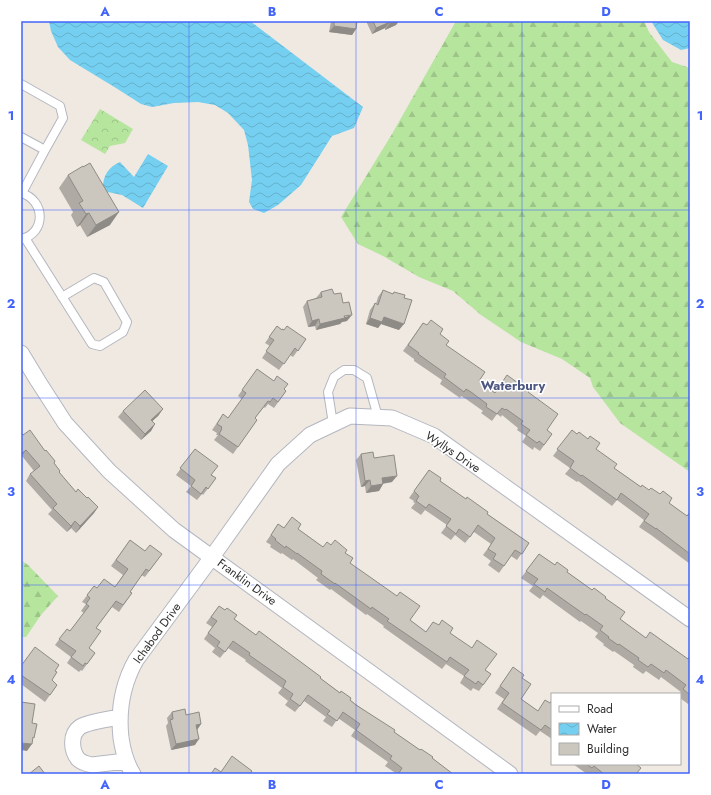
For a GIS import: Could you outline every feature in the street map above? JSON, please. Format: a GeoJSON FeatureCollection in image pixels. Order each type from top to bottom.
{"type":"FeatureCollection","features":[{"type":"Feature","properties":{"kind":"street","name":"Franklin Drive"},"geometry":{"type":"LineString","coordinates":[[21,353],[65,423],[109,471],[174,530],[510,774]]}},
{"type":"Feature","properties":{"kind":"street","name":"Wyllys Drive"},"geometry":{"type":"LineString","coordinates":[[212,557],[278,464],[310,435],[350,416],[392,418],[434,436],[690,619]]}},
{"type":"Feature","properties":{"kind":"street","name":"Ichabod Drive"},"geometry":{"type":"LineString","coordinates":[[120,717],[85,724],[79,728],[72,741],[74,752],[78,759],[92,765],[129,768],[123,750],[120,717],[124,687],[132,669],[142,653],[212,557]]}},
{"type":"Feature","properties":{"kind":"lane"},"geometry":{"type":"LineString","coordinates":[[21,84],[60,106],[63,118],[22,193],[35,201],[39,208],[40,215],[36,229],[31,235],[23,238],[92,344],[100,346],[123,332],[127,322],[104,282],[94,278],[62,297]]}},
{"type":"Feature","properties":{"kind":"lane"},"geometry":{"type":"LineString","coordinates":[[21,137],[45,150]]}},
{"type":"Feature","properties":{"kind":"lane"},"geometry":{"type":"LineString","coordinates":[[333,424],[328,392],[334,377],[344,370],[354,370],[367,378],[378,417]]}},
{"type":"Feature","properties":{"kind":"green space"},"geometry":{"type":"Polygon","coordinates":[[[456,21],[644,21],[649,32],[672,62],[690,68],[690,472],[620,423],[593,387],[590,378],[562,359],[521,342],[481,315],[453,291],[419,277],[383,256],[358,244],[341,217],[392,134],[456,21]]]}},
{"type":"Feature","properties":{"kind":"green space"},"geometry":{"type":"Polygon","coordinates":[[[100,109],[133,129],[125,143],[110,146],[105,154],[81,140],[100,109]]]}},
{"type":"Feature","properties":{"kind":"green space"},"geometry":{"type":"Polygon","coordinates":[[[21,560],[28,565],[58,596],[41,615],[26,637],[21,637],[21,560]]]}},
{"type":"Feature","properties":{"kind":"water"},"geometry":{"type":"Polygon","coordinates":[[[49,21],[250,21],[363,107],[354,128],[332,136],[301,185],[278,205],[264,213],[253,209],[249,202],[252,180],[248,145],[244,130],[228,113],[215,105],[198,102],[174,103],[152,107],[141,104],[70,60],[58,47],[51,31],[49,21]]]}},
{"type":"Feature","properties":{"kind":"water"},"geometry":{"type":"Polygon","coordinates":[[[651,21],[690,21],[690,48],[681,50],[663,40],[651,21]]]}},
{"type":"Feature","properties":{"kind":"water"},"geometry":{"type":"Polygon","coordinates":[[[148,154],[168,166],[143,208],[122,195],[103,191],[105,177],[112,167],[120,162],[134,177],[148,154]]]}},
{"type":"Feature","properties":{"kind":"building"},"geometry":{"type":"Polygon","coordinates":[[[334,21],[357,21],[356,29],[334,26],[334,21]]]}},
{"type":"Feature","properties":{"kind":"building"},"geometry":{"type":"Polygon","coordinates":[[[373,21],[395,21],[376,28],[373,21]]]}},
{"type":"Feature","properties":{"kind":"building"},"geometry":{"type":"Polygon","coordinates":[[[90,163],[119,212],[96,225],[89,213],[86,214],[79,203],[83,201],[68,175],[90,163]]]}},
{"type":"Feature","properties":{"kind":"building"},"geometry":{"type":"Polygon","coordinates":[[[332,289],[334,294],[341,293],[343,303],[349,302],[352,315],[344,316],[345,318],[320,324],[319,319],[312,321],[307,301],[322,297],[321,292],[332,289]]]}},
{"type":"Feature","properties":{"kind":"building"},"geometry":{"type":"Polygon","coordinates":[[[383,290],[393,294],[394,292],[405,295],[404,298],[412,300],[404,324],[384,317],[382,322],[370,318],[375,303],[378,305],[383,290]]]}},
{"type":"Feature","properties":{"kind":"building"},"geometry":{"type":"Polygon","coordinates":[[[431,320],[443,329],[440,334],[449,341],[446,345],[485,372],[479,381],[495,393],[507,375],[558,414],[547,430],[552,434],[544,445],[539,441],[537,443],[526,435],[530,430],[521,424],[523,421],[506,409],[505,410],[502,408],[497,414],[486,407],[487,404],[466,389],[464,392],[444,377],[446,374],[408,345],[423,323],[427,325],[431,320]]]}},
{"type":"Feature","properties":{"kind":"building"},"geometry":{"type":"Polygon","coordinates":[[[277,326],[284,330],[287,326],[306,339],[298,351],[295,348],[284,364],[266,351],[274,340],[269,337],[277,326]]]}},
{"type":"Feature","properties":{"kind":"building"},"geometry":{"type":"Polygon","coordinates":[[[257,369],[274,381],[277,376],[288,384],[284,389],[286,391],[278,402],[273,398],[270,402],[268,401],[255,418],[257,420],[238,447],[219,434],[222,427],[217,424],[223,414],[228,418],[246,393],[242,390],[257,369]]]}},
{"type":"Feature","properties":{"kind":"building"},"geometry":{"type":"Polygon","coordinates":[[[145,390],[163,409],[151,420],[155,424],[145,434],[123,411],[145,390]]]}},
{"type":"Feature","properties":{"kind":"building"},"geometry":{"type":"Polygon","coordinates":[[[30,430],[45,451],[46,450],[55,461],[54,463],[60,471],[59,472],[76,492],[78,489],[98,507],[80,526],[75,521],[71,526],[53,508],[57,504],[30,474],[40,466],[26,450],[21,454],[21,432],[23,435],[30,430]]]}},
{"type":"Feature","properties":{"kind":"building"},"geometry":{"type":"Polygon","coordinates":[[[572,430],[577,434],[579,432],[588,439],[590,436],[600,443],[596,449],[617,464],[614,468],[641,487],[642,485],[649,490],[651,488],[660,494],[663,491],[672,498],[669,503],[687,516],[690,512],[690,554],[656,528],[644,521],[649,514],[621,493],[617,500],[570,468],[574,461],[557,449],[572,430]]]}},
{"type":"Feature","properties":{"kind":"building"},"geometry":{"type":"Polygon","coordinates":[[[195,449],[218,466],[211,475],[216,478],[208,489],[206,487],[201,494],[191,486],[195,480],[180,468],[195,449]]]}},
{"type":"Feature","properties":{"kind":"building"},"geometry":{"type":"Polygon","coordinates":[[[373,452],[374,458],[394,455],[397,476],[382,478],[383,484],[371,486],[370,480],[365,481],[361,454],[373,452]]]}},
{"type":"Feature","properties":{"kind":"building"},"geometry":{"type":"Polygon","coordinates":[[[429,470],[441,478],[440,481],[466,499],[467,497],[488,512],[487,514],[529,543],[522,554],[515,550],[504,566],[493,559],[496,554],[488,549],[495,538],[478,525],[470,537],[459,529],[456,534],[446,526],[451,519],[429,504],[426,508],[416,501],[419,496],[414,491],[429,470]]]}},
{"type":"Feature","properties":{"kind":"building"},"geometry":{"type":"Polygon","coordinates":[[[292,517],[301,524],[298,529],[323,547],[327,542],[331,545],[335,540],[347,550],[345,553],[353,558],[350,563],[397,596],[400,592],[420,606],[410,620],[426,632],[433,622],[439,625],[442,620],[453,628],[450,633],[472,648],[477,640],[497,654],[485,670],[491,674],[483,685],[478,681],[476,684],[464,676],[469,670],[450,657],[447,662],[387,621],[389,619],[372,607],[371,609],[321,574],[322,571],[297,553],[286,546],[285,548],[275,540],[276,539],[271,535],[278,524],[284,528],[292,517]]]}},
{"type":"Feature","properties":{"kind":"building"},"geometry":{"type":"Polygon","coordinates":[[[130,540],[145,551],[150,545],[162,554],[149,571],[146,569],[123,605],[116,601],[96,628],[101,631],[89,648],[95,653],[87,664],[85,663],[83,666],[71,657],[76,651],[59,639],[67,629],[70,631],[89,606],[86,604],[90,598],[87,595],[94,586],[97,588],[104,579],[115,587],[128,569],[116,560],[130,540]]]}},
{"type":"Feature","properties":{"kind":"building"},"geometry":{"type":"Polygon","coordinates":[[[539,554],[555,565],[557,562],[568,570],[567,572],[592,590],[594,588],[606,597],[605,598],[625,612],[620,619],[646,638],[650,632],[688,659],[689,657],[690,695],[683,689],[686,685],[666,670],[664,673],[651,664],[648,667],[638,660],[639,658],[608,638],[609,637],[600,630],[603,626],[547,588],[545,592],[534,584],[538,579],[526,571],[539,554]]]}},
{"type":"Feature","properties":{"kind":"building"},"geometry":{"type":"Polygon","coordinates":[[[219,606],[225,610],[227,608],[237,615],[234,619],[256,635],[259,631],[340,693],[341,691],[351,698],[350,700],[356,705],[395,730],[394,732],[420,750],[421,749],[433,757],[432,758],[453,774],[400,774],[399,773],[402,768],[390,759],[392,756],[356,730],[360,724],[343,712],[337,721],[327,714],[330,711],[308,695],[300,706],[290,699],[293,694],[283,687],[286,681],[249,655],[250,653],[233,641],[225,652],[217,646],[220,642],[208,633],[217,621],[211,617],[219,606]]]}},
{"type":"Feature","properties":{"kind":"building"},"geometry":{"type":"Polygon","coordinates":[[[35,647],[59,665],[52,680],[57,685],[50,695],[21,675],[21,666],[35,647]]]}},
{"type":"Feature","properties":{"kind":"building"},"geometry":{"type":"Polygon","coordinates":[[[513,667],[524,675],[522,678],[531,684],[521,699],[538,711],[545,700],[550,703],[551,702],[551,729],[545,725],[541,730],[502,703],[509,693],[500,686],[513,667]]]}},
{"type":"Feature","properties":{"kind":"building"},"geometry":{"type":"Polygon","coordinates":[[[21,702],[35,704],[32,723],[37,724],[32,744],[21,743],[21,702]]]}},
{"type":"Feature","properties":{"kind":"building"},"geometry":{"type":"Polygon","coordinates":[[[185,709],[186,715],[199,712],[201,724],[196,725],[199,739],[176,744],[170,720],[173,719],[172,712],[185,709]]]}},
{"type":"Feature","properties":{"kind":"building"},"geometry":{"type":"Polygon","coordinates":[[[232,756],[252,771],[250,774],[211,774],[215,768],[221,772],[232,756]]]}},
{"type":"Feature","properties":{"kind":"building"},"geometry":{"type":"Polygon","coordinates":[[[588,765],[637,765],[641,768],[636,774],[604,774],[594,766],[592,768],[588,765]]]}},
{"type":"Feature","properties":{"kind":"building"},"geometry":{"type":"Polygon","coordinates":[[[39,766],[45,774],[29,774],[39,766]]]}},
{"type":"Feature","properties":{"kind":"district","name":"Waterbury"},"geometry":{"type":"Point","coordinates":[513,385]}}]}
